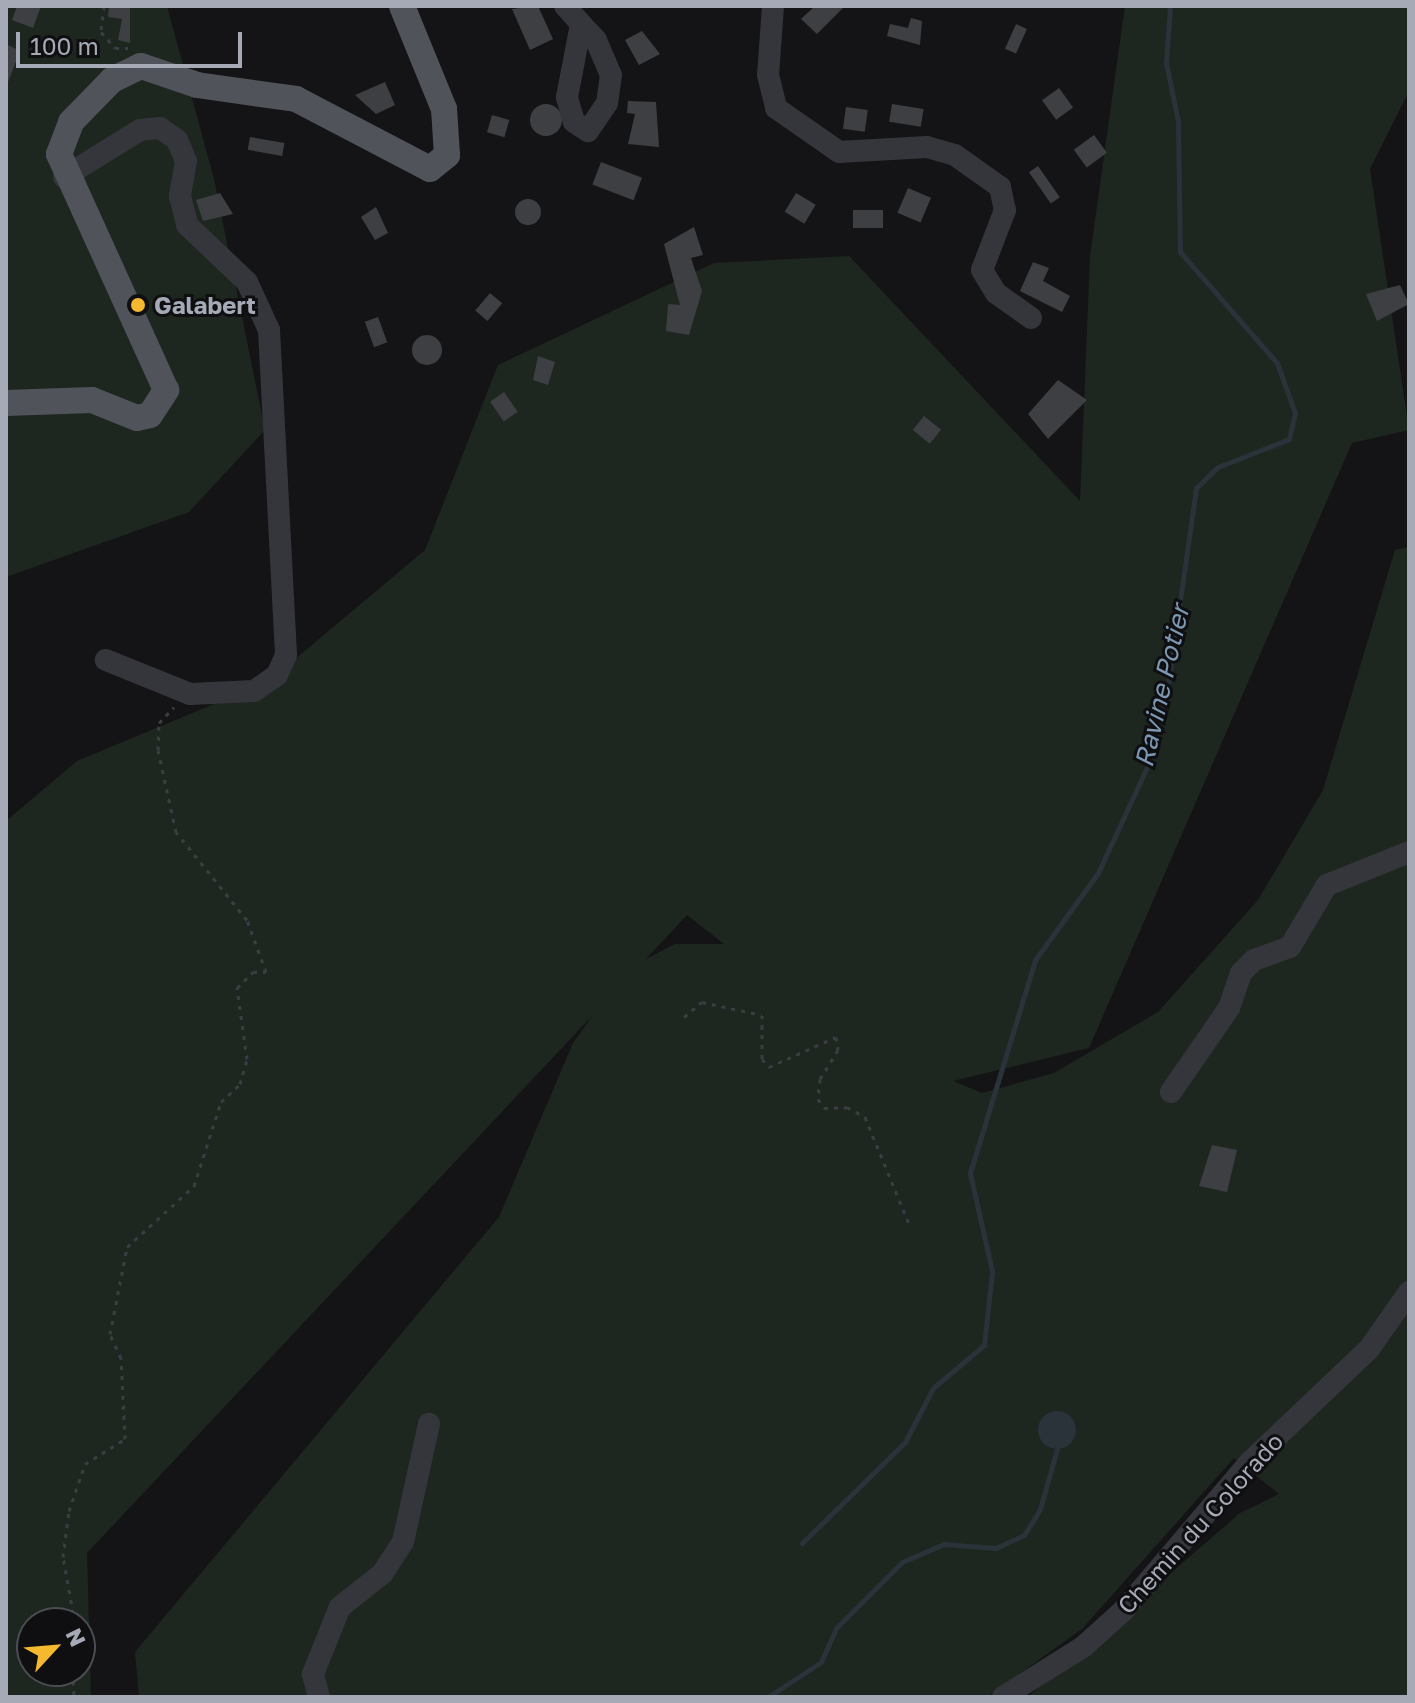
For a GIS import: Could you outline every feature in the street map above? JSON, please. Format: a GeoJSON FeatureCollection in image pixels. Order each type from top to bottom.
{"type":"FeatureCollection","features":[{"type":"Feature","properties":{"kind":"main road"},"geometry":{"type":"LineString","coordinates":[[6,403],[92,400],[137,418],[150,415],[166,390],[64,177],[59,154],[71,122],[121,72],[141,66],[197,85],[296,99],[430,169],[447,155],[444,109],[402,6]]}},
{"type":"Feature","properties":{"kind":"street"},"geometry":{"type":"LineString","coordinates":[[565,6],[581,24]]}},
{"type":"Feature","properties":{"kind":"street"},"geometry":{"type":"LineString","coordinates":[[773,6],[768,75],[776,108],[839,152],[927,147],[955,155],[1000,187],[1005,210],[982,270],[996,293],[1031,318]]}},
{"type":"Feature","properties":{"kind":"street"},"geometry":{"type":"LineString","coordinates":[[64,177],[140,130],[160,128],[177,140],[184,151],[180,196],[187,225],[247,282],[269,330],[286,655],[277,675],[254,691],[190,694],[106,660]]}},
{"type":"Feature","properties":{"kind":"street"},"geometry":{"type":"LineString","coordinates":[[1171,1092],[1229,1008],[1241,973],[1254,960],[1290,947],[1327,885],[1409,852]]}},
{"type":"Feature","properties":{"kind":"street","name":"Chemin du Colorado"},"geometry":{"type":"LineString","coordinates":[[1003,1697],[1083,1647],[1124,1610],[1251,1461],[1369,1349],[1409,1292]]}},
{"type":"Feature","properties":{"kind":"street"},"geometry":{"type":"LineString","coordinates":[[319,1697],[313,1674],[340,1607],[382,1574],[403,1542],[429,1424]]}},
{"type":"Feature","properties":{"kind":"path"},"geometry":{"type":"LineString","coordinates":[[104,6],[101,32],[115,48],[142,49],[141,66]]}},
{"type":"Feature","properties":{"kind":"path"},"geometry":{"type":"LineString","coordinates":[[72,1607],[63,1557],[69,1511],[85,1464],[125,1439],[121,1358],[110,1334],[127,1247],[194,1186],[221,1102],[240,1084],[247,1059],[237,988],[253,972],[266,972],[247,920],[176,832],[168,807],[159,723],[190,694]]}},
{"type":"Feature","properties":{"kind":"path"},"geometry":{"type":"LineString","coordinates":[[684,1017],[702,1002],[762,1015],[762,1059],[769,1067],[836,1037],[838,1050],[820,1079],[818,1099],[824,1108],[847,1107],[865,1117],[909,1224]]}},
{"type":"Feature","properties":{"kind":"shaded area"},"geometry":{"type":"Polygon","coordinates":[[[6,6],[167,6],[214,179],[265,430],[189,512],[6,577],[6,6]]]}},
{"type":"Feature","properties":{"kind":"shaded area"},"geometry":{"type":"Polygon","coordinates":[[[1125,6],[1409,6],[1409,91],[1370,169],[1409,430],[1352,443],[1089,1048],[953,1081],[982,1093],[1054,1073],[1158,1012],[1258,900],[1323,790],[1395,550],[1409,547],[1409,1697],[1028,1697],[1240,1513],[1279,1494],[1234,1458],[1082,1629],[987,1697],[139,1697],[135,1652],[499,1217],[573,1043],[592,1016],[87,1553],[88,1607],[16,1607],[16,1687],[91,1687],[91,1697],[6,1697],[6,821],[77,761],[269,681],[425,550],[498,365],[714,263],[849,256],[1080,501],[1090,256],[1125,6]],[[687,915],[646,959],[675,944],[724,944],[687,915]]]}},
{"type":"Feature","properties":{"kind":"shaded area"},"geometry":{"type":"Polygon","coordinates":[[[1057,1411],[1070,1417],[1076,1430],[1070,1443],[1057,1449],[1044,1443],[1038,1430],[1044,1417],[1057,1411]]]}},
{"type":"Feature","properties":{"kind":"building"},"geometry":{"type":"Polygon","coordinates":[[[17,6],[41,6],[33,28],[12,20],[17,6]]]}},
{"type":"Feature","properties":{"kind":"building"},"geometry":{"type":"Polygon","coordinates":[[[109,6],[130,6],[130,43],[118,40],[122,19],[108,17],[109,6]]]}},
{"type":"Feature","properties":{"kind":"building"},"geometry":{"type":"Polygon","coordinates":[[[538,6],[553,39],[530,50],[512,9],[538,6]]]}},
{"type":"Feature","properties":{"kind":"building"},"geometry":{"type":"Polygon","coordinates":[[[815,6],[845,6],[817,34],[801,19],[815,6]]]}},
{"type":"Feature","properties":{"kind":"building"},"geometry":{"type":"Polygon","coordinates":[[[911,18],[922,21],[920,45],[887,36],[890,24],[908,28],[911,18]]]}},
{"type":"Feature","properties":{"kind":"building"},"geometry":{"type":"Polygon","coordinates":[[[1016,24],[1027,29],[1016,54],[1005,49],[1016,24]]]}},
{"type":"Feature","properties":{"kind":"building"},"geometry":{"type":"Polygon","coordinates":[[[642,31],[660,54],[639,65],[625,40],[642,31]]]}},
{"type":"Feature","properties":{"kind":"building"},"geometry":{"type":"Polygon","coordinates":[[[6,44],[20,51],[6,87],[6,44]]]}},
{"type":"Feature","properties":{"kind":"building"},"geometry":{"type":"Polygon","coordinates":[[[385,82],[395,105],[376,114],[355,95],[385,82]]]}},
{"type":"Feature","properties":{"kind":"building"},"geometry":{"type":"Polygon","coordinates":[[[1059,88],[1073,107],[1056,120],[1042,100],[1059,88]]]}},
{"type":"Feature","properties":{"kind":"building"},"geometry":{"type":"Polygon","coordinates":[[[628,101],[656,102],[659,147],[628,144],[635,114],[627,113],[628,101]]]}},
{"type":"Feature","properties":{"kind":"building"},"geometry":{"type":"Polygon","coordinates":[[[546,104],[557,109],[562,120],[557,131],[546,136],[535,131],[530,120],[535,109],[546,104]]]}},
{"type":"Feature","properties":{"kind":"building"},"geometry":{"type":"Polygon","coordinates":[[[892,104],[924,109],[921,127],[889,122],[892,104]]]}},
{"type":"Feature","properties":{"kind":"building"},"geometry":{"type":"Polygon","coordinates":[[[846,107],[868,110],[865,132],[843,129],[846,107]]]}},
{"type":"Feature","properties":{"kind":"building"},"geometry":{"type":"Polygon","coordinates":[[[492,115],[509,120],[504,137],[487,132],[492,115]]]}},
{"type":"Feature","properties":{"kind":"building"},"geometry":{"type":"Polygon","coordinates":[[[1094,135],[1107,153],[1087,167],[1074,150],[1094,135]]]}},
{"type":"Feature","properties":{"kind":"building"},"geometry":{"type":"Polygon","coordinates":[[[250,137],[284,143],[282,156],[248,150],[250,137]]]}},
{"type":"Feature","properties":{"kind":"building"},"geometry":{"type":"Polygon","coordinates":[[[601,162],[642,178],[633,200],[592,184],[601,162]]]}},
{"type":"Feature","properties":{"kind":"building"},"geometry":{"type":"Polygon","coordinates":[[[1038,166],[1060,197],[1051,203],[1029,172],[1038,166]]]}},
{"type":"Feature","properties":{"kind":"building"},"geometry":{"type":"Polygon","coordinates":[[[908,188],[931,198],[920,223],[897,213],[908,188]]]}},
{"type":"Feature","properties":{"kind":"building"},"geometry":{"type":"Polygon","coordinates":[[[220,193],[233,214],[203,221],[196,200],[220,193]]]}},
{"type":"Feature","properties":{"kind":"building"},"geometry":{"type":"Polygon","coordinates":[[[796,193],[816,205],[804,224],[785,212],[796,193]]]}},
{"type":"Feature","properties":{"kind":"building"},"geometry":{"type":"Polygon","coordinates":[[[528,199],[537,203],[541,212],[537,221],[528,225],[519,221],[515,212],[519,203],[528,199]]]}},
{"type":"Feature","properties":{"kind":"building"},"geometry":{"type":"Polygon","coordinates":[[[376,207],[388,233],[375,240],[361,217],[376,207]]]}},
{"type":"Feature","properties":{"kind":"building"},"geometry":{"type":"Polygon","coordinates":[[[853,210],[883,210],[883,228],[853,228],[853,210]]]}},
{"type":"Feature","properties":{"kind":"building"},"geometry":{"type":"Polygon","coordinates":[[[694,227],[703,255],[691,258],[702,291],[689,335],[666,331],[668,304],[680,305],[664,244],[694,227]]]}},
{"type":"Feature","properties":{"kind":"building"},"geometry":{"type":"Polygon","coordinates":[[[1033,262],[1049,268],[1043,281],[1070,296],[1062,312],[1020,291],[1033,262]]]}},
{"type":"Feature","properties":{"kind":"building"},"geometry":{"type":"Polygon","coordinates":[[[1400,285],[1409,304],[1377,321],[1366,294],[1400,285]]]}},
{"type":"Feature","properties":{"kind":"building"},"geometry":{"type":"Polygon","coordinates":[[[490,293],[502,303],[487,321],[475,311],[490,293]]]}},
{"type":"Feature","properties":{"kind":"building"},"geometry":{"type":"Polygon","coordinates":[[[378,317],[387,342],[374,347],[365,322],[378,317]]]}},
{"type":"Feature","properties":{"kind":"building"},"geometry":{"type":"Polygon","coordinates":[[[427,335],[438,339],[442,350],[438,361],[427,365],[416,361],[412,350],[416,339],[427,335]]]}},
{"type":"Feature","properties":{"kind":"building"},"geometry":{"type":"Polygon","coordinates":[[[538,356],[555,362],[548,385],[533,380],[538,356]]]}},
{"type":"Feature","properties":{"kind":"building"},"geometry":{"type":"Polygon","coordinates":[[[1058,380],[1087,400],[1048,439],[1028,414],[1058,380]]]}},
{"type":"Feature","properties":{"kind":"building"},"geometry":{"type":"Polygon","coordinates":[[[504,392],[518,412],[504,421],[490,402],[504,392]]]}},
{"type":"Feature","properties":{"kind":"building"},"geometry":{"type":"Polygon","coordinates":[[[924,416],[941,430],[930,444],[913,430],[924,416]]]}},
{"type":"Feature","properties":{"kind":"building"},"geometry":{"type":"Polygon","coordinates":[[[1212,1145],[1237,1150],[1227,1192],[1199,1186],[1212,1145]]]}},
{"type":"Feature","properties":{"kind":"waterway","name":"Ravine Potier"},"geometry":{"type":"LineString","coordinates":[[802,1543],[905,1442],[933,1388],[984,1345],[992,1271],[970,1173],[1035,960],[1098,873],[1148,765],[1169,678],[1196,488],[1218,467],[1289,439],[1295,413],[1277,363],[1180,252],[1178,121],[1166,63],[1170,6]]}},
{"type":"Feature","properties":{"kind":"waterway"},"geometry":{"type":"LineString","coordinates":[[768,1697],[821,1662],[836,1628],[902,1562],[944,1544],[996,1548],[1024,1535],[1040,1509],[1057,1449]]}},
{"type":"Feature","properties":{"kind":"place","name":"Galabert"},"geometry":{"type":"Point","coordinates":[138,305]}}]}
